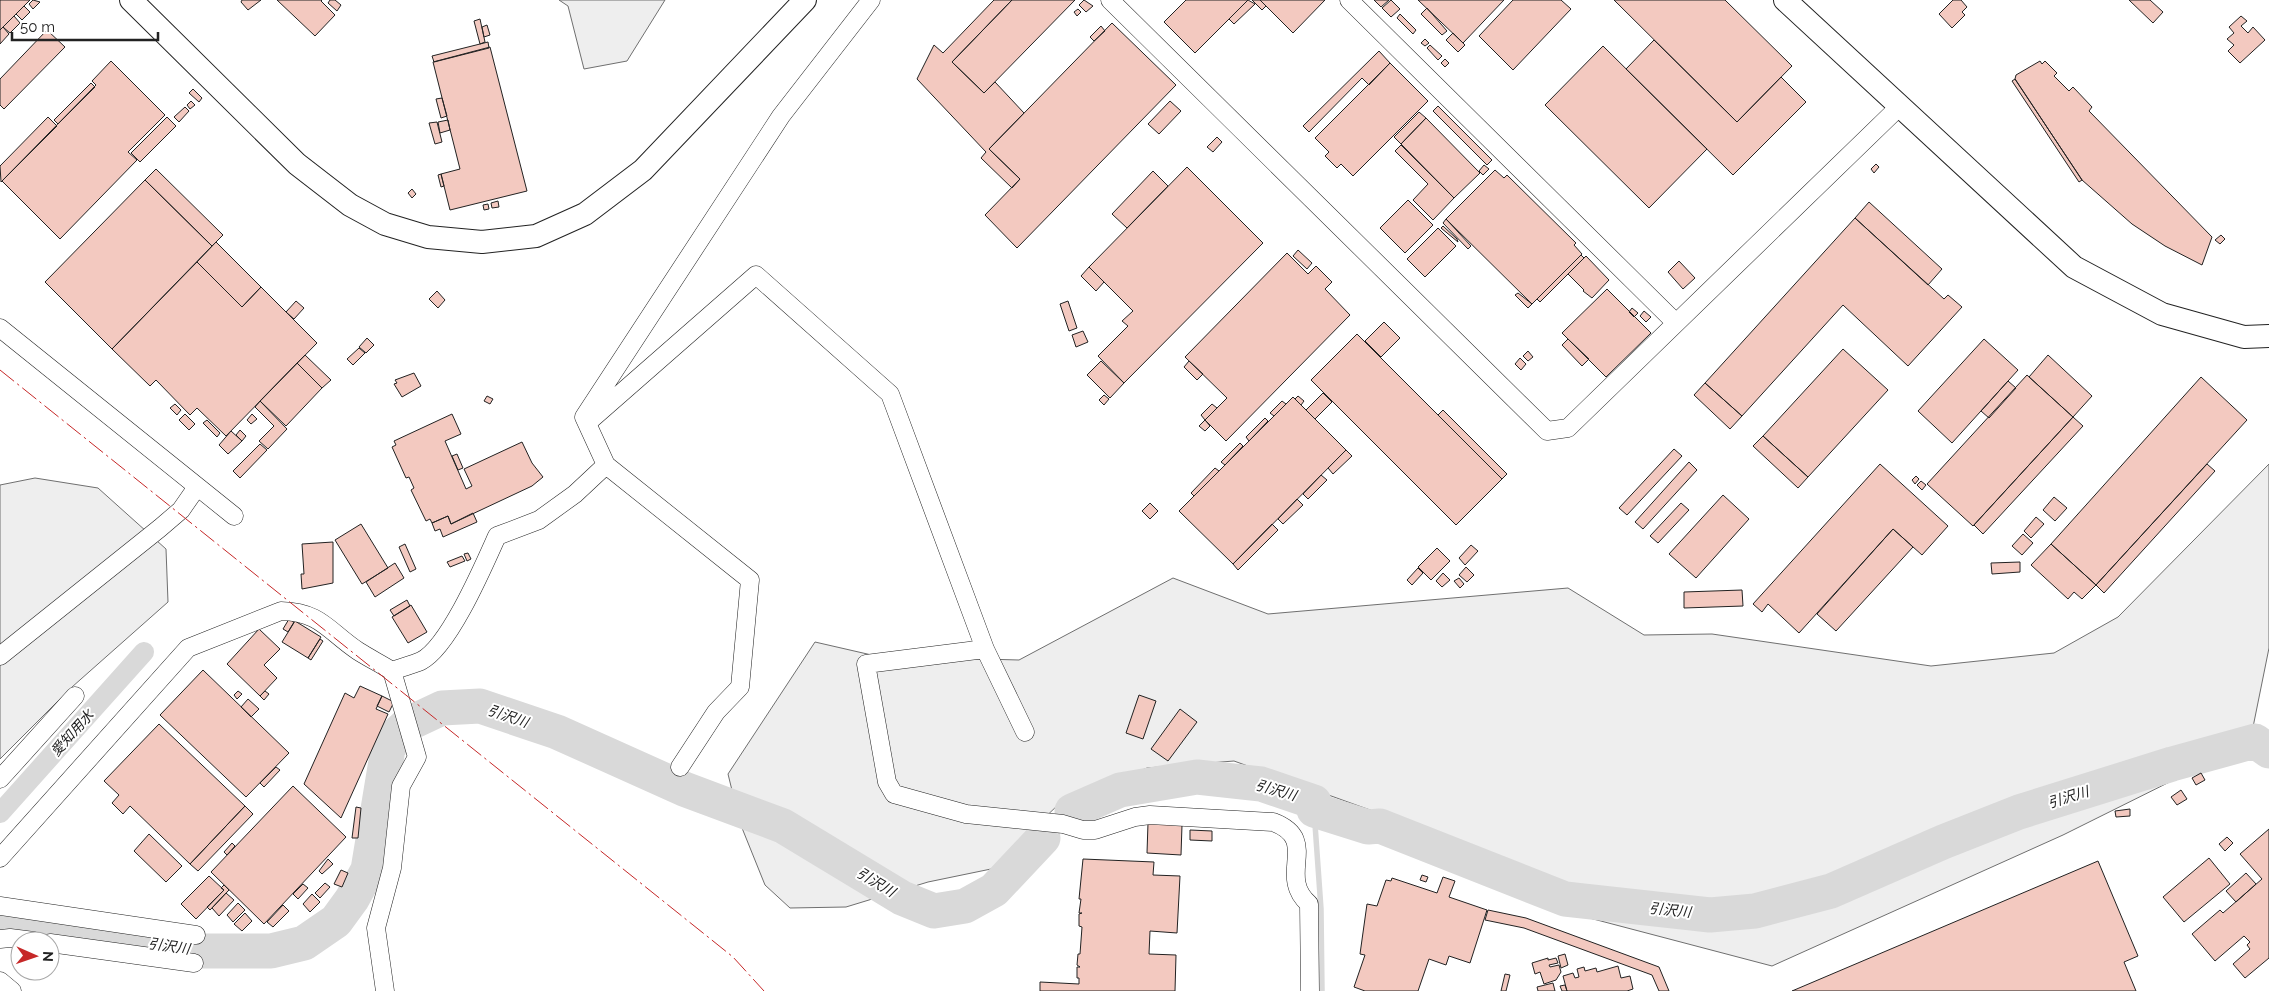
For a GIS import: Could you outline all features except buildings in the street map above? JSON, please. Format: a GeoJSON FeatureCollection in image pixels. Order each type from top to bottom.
{"type":"FeatureCollection","features":[{"type":"Feature","properties":{"kind":"street"},"geometry":{"type":"LineString","coordinates":[[131,0],[297,164],[350,205],[385,224],[428,237],[482,242],[536,236],[585,214],[643,170],[804,0]]}},
{"type":"Feature","properties":{"kind":"street"},"geometry":{"type":"LineString","coordinates":[[680,767],[716,712],[740,687],[750,580],[606,465],[584,417],[781,116],[871,0]]}},
{"type":"Feature","properties":{"kind":"street"},"geometry":{"type":"LineString","coordinates":[[1110,0],[1547,431],[1568,428],[1900,106]]}},
{"type":"Feature","properties":{"kind":"street"},"geometry":{"type":"LineString","coordinates":[[1349,0],[1676,323]]}},
{"type":"Feature","properties":{"kind":"street"},"geometry":{"type":"LineString","coordinates":[[1785,0],[2074,267],[2162,314],[2244,337],[2269,336]]}},
{"type":"Feature","properties":{"kind":"street"},"geometry":{"type":"LineString","coordinates":[[587,424],[756,275],[890,394],[985,649],[1024,732]]}},
{"type":"Feature","properties":{"kind":"street"},"geometry":{"type":"LineString","coordinates":[[0,328],[234,516]]}},
{"type":"Feature","properties":{"kind":"street"},"geometry":{"type":"LineString","coordinates":[[392,671],[423,660],[442,640],[474,587],[497,536],[539,520],[575,494],[606,465]]}},
{"type":"Feature","properties":{"kind":"street"},"geometry":{"type":"LineString","coordinates":[[0,656],[160,528],[181,510],[197,488]]}},
{"type":"Feature","properties":{"kind":"street"},"geometry":{"type":"LineString","coordinates":[[0,858],[188,648],[281,611],[297,612],[316,618],[358,651],[392,671],[417,757],[401,786],[392,868],[383,909],[376,928],[385,991]]}},
{"type":"Feature","properties":{"kind":"street"},"geometry":{"type":"LineString","coordinates":[[985,649],[866,664],[887,782],[894,794],[966,814],[1063,824],[1082,830],[1095,830],[1135,817],[1150,816],[1273,822],[1286,826],[1294,835],[1298,845],[1295,880],[1300,895],[1309,904],[1310,991]]}},
{"type":"Feature","properties":{"kind":"street"},"geometry":{"type":"LineString","coordinates":[[0,778],[75,696]]}},
{"type":"Feature","properties":{"kind":"street"},"geometry":{"type":"LineString","coordinates":[[0,906],[196,935]]}},
{"type":"Feature","properties":{"kind":"street"},"geometry":{"type":"LineString","coordinates":[[60,944],[194,963]]}},
{"type":"Feature","properties":{"kind":"street"},"geometry":{"type":"LineString","coordinates":[[0,981],[12,991]]}},
{"type":"Feature","properties":{"kind":"shaded area"},"geometry":{"type":"Polygon","coordinates":[[[559,0],[665,0],[627,61],[584,69],[568,6],[559,0]]]}},
{"type":"Feature","properties":{"kind":"shaded area"},"geometry":{"type":"Polygon","coordinates":[[[2269,464],[2269,648],[2250,742],[2063,835],[1772,966],[1578,915],[1384,815],[1234,761],[1147,768],[1060,803],[991,869],[928,882],[846,907],[790,908],[765,885],[740,823],[728,774],[815,642],[876,656],[1019,660],[1173,578],[1268,614],[1568,588],[1644,635],[1712,634],[1931,666],[2054,653],[2118,617],[2269,464]]]}},
{"type":"Feature","properties":{"kind":"shaded area"},"geometry":{"type":"Polygon","coordinates":[[[35,478],[98,488],[166,549],[168,602],[72,687],[0,759],[0,485],[35,478]]]}},
{"type":"Feature","properties":{"kind":"waterway","name":"愛知用水"},"geometry":{"type":"LineString","coordinates":[[0,813],[144,652]]}},
{"type":"Feature","properties":{"kind":"waterway","name":"引沢川"},"geometry":{"type":"LineString","coordinates":[[0,922],[204,951],[271,951],[304,943],[336,921],[352,899],[368,870],[388,749],[398,733],[408,724],[442,708],[480,706],[557,732],[684,789],[783,826],[902,898],[934,911],[965,906],[994,890],[1043,838]]}},
{"type":"Feature","properties":{"kind":"waterway","name":"引沢川"},"geometry":{"type":"LineString","coordinates":[[1072,811],[1120,790],[1197,777],[1261,784],[1314,802],[1314,810],[1368,827],[1380,826],[1565,899],[1710,915],[1755,911],[1831,891],[1943,842],[2019,812],[2172,764],[2255,741],[2269,751]]}},
{"type":"Feature","properties":{"kind":"waterway"},"geometry":{"type":"LineString","coordinates":[[1314,810],[1321,909],[1322,991]]}},
{"type":"Feature","properties":{"kind":"power"},"geometry":{"type":"LineString","coordinates":[[0,370],[733,957],[764,991]]}}]}
